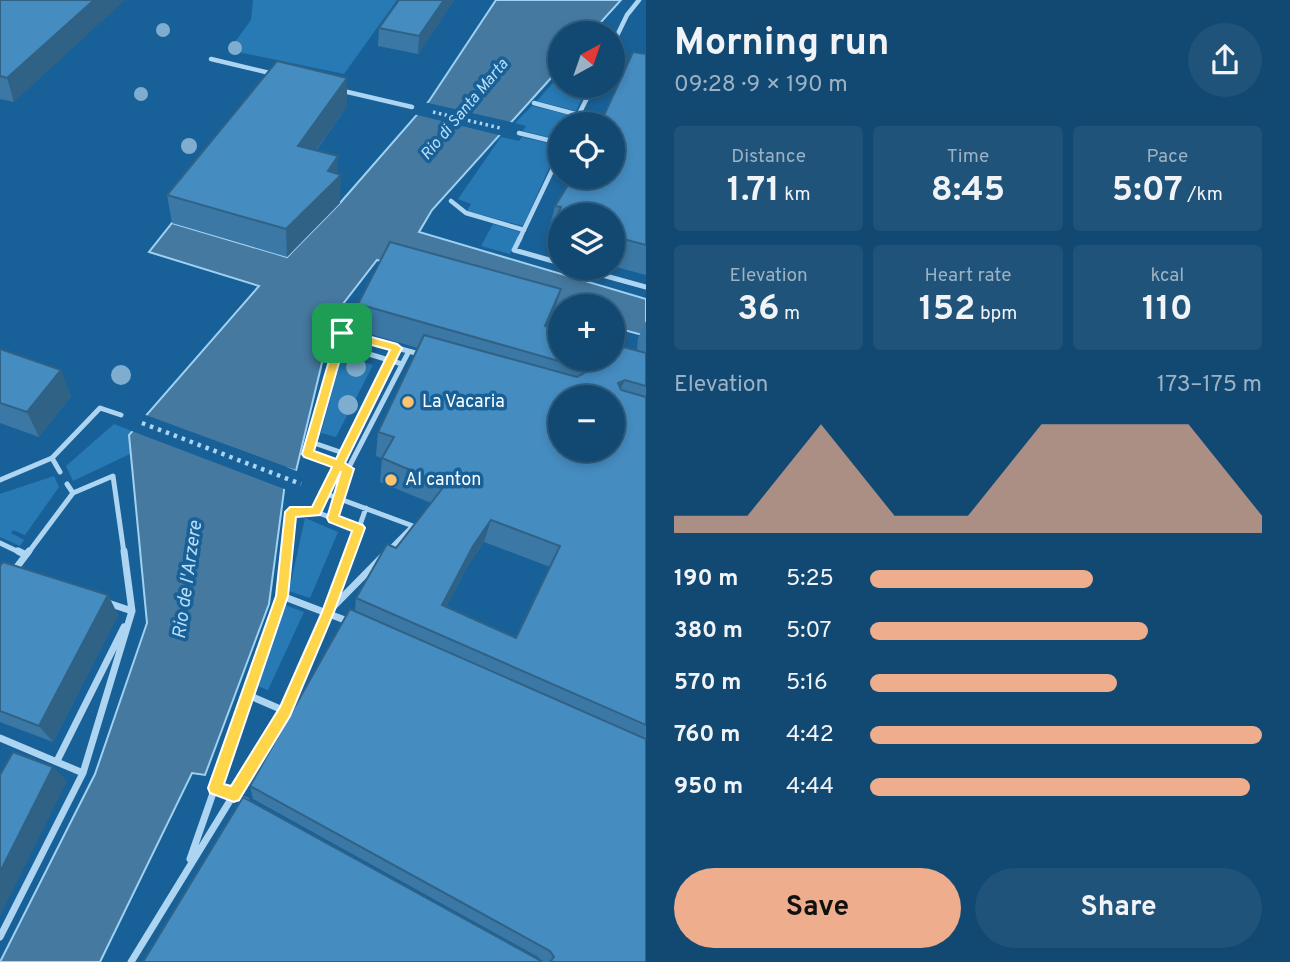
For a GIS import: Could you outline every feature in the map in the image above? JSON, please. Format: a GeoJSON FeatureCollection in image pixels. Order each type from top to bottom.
{"type":"FeatureCollection","features":[{"type":"Feature","properties":{"kind":"street"},"geometry":{"type":"LineString","coordinates":[[625,21],[638,2],[646,5]]}},
{"type":"Feature","properties":{"kind":"street"},"geometry":{"type":"LineString","coordinates":[[211,59],[278,75]]}},
{"type":"Feature","properties":{"kind":"street"},"geometry":{"type":"LineString","coordinates":[[332,88],[412,107]]}},
{"type":"Feature","properties":{"kind":"street"},"geometry":{"type":"LineString","coordinates":[[534,103],[568,112]]}},
{"type":"Feature","properties":{"kind":"street"},"geometry":{"type":"LineString","coordinates":[[519,133],[548,140]]}},
{"type":"Feature","properties":{"kind":"street"},"geometry":{"type":"LineString","coordinates":[[548,179],[514,250],[548,260]]}},
{"type":"Feature","properties":{"kind":"street"},"geometry":{"type":"LineString","coordinates":[[451,201],[466,213],[524,230]]}},
{"type":"Feature","properties":{"kind":"street"},"geometry":{"type":"LineString","coordinates":[[620,280],[646,287]]}},
{"type":"Feature","properties":{"kind":"street"},"geometry":{"type":"LineString","coordinates":[[348,469],[308,454],[342,333],[436,359]]}},
{"type":"Feature","properties":{"kind":"street"},"geometry":{"type":"LineString","coordinates":[[339,345],[402,364]]}},
{"type":"Feature","properties":{"kind":"street"},"geometry":{"type":"LineString","coordinates":[[316,512],[397,348]]}},
{"type":"Feature","properties":{"kind":"street"},"geometry":{"type":"LineString","coordinates":[[333,518],[348,469],[409,351]]}},
{"type":"Feature","properties":{"kind":"street"},"geometry":{"type":"LineString","coordinates":[[0,480],[52,458],[100,408],[121,415]]}},
{"type":"Feature","properties":{"kind":"street"},"geometry":{"type":"LineString","coordinates":[[311,442],[354,457]]}},
{"type":"Feature","properties":{"kind":"street"},"geometry":{"type":"LineString","coordinates":[[52,458],[60,472]]}},
{"type":"Feature","properties":{"kind":"street"},"geometry":{"type":"LineString","coordinates":[[0,937],[83,773],[132,611],[113,476],[74,493],[7,580]]}},
{"type":"Feature","properties":{"kind":"street"},"geometry":{"type":"LineString","coordinates":[[67,484],[74,493]]}},
{"type":"Feature","properties":{"kind":"street"},"geometry":{"type":"LineString","coordinates":[[321,492],[413,526],[328,612]]}},
{"type":"Feature","properties":{"kind":"street"},"geometry":{"type":"LineString","coordinates":[[131,962],[285,711],[328,612],[366,508]]}},
{"type":"Feature","properties":{"kind":"street"},"geometry":{"type":"LineString","coordinates":[[186,871],[282,596],[290,512],[316,512],[359,528]]}},
{"type":"Feature","properties":{"kind":"street"},"geometry":{"type":"LineString","coordinates":[[0,543],[26,555]]}},
{"type":"Feature","properties":{"kind":"street"},"geometry":{"type":"LineString","coordinates":[[15,569],[28,573]]}},
{"type":"Feature","properties":{"kind":"street"},"geometry":{"type":"LineString","coordinates":[[282,596],[354,624]]}},
{"type":"Feature","properties":{"kind":"street"},"geometry":{"type":"LineString","coordinates":[[93,597],[132,611]]}},
{"type":"Feature","properties":{"kind":"street"},"geometry":{"type":"LineString","coordinates":[[57,761],[132,611]]}},
{"type":"Feature","properties":{"kind":"street"},"geometry":{"type":"LineString","coordinates":[[248,695],[285,711]]}},
{"type":"Feature","properties":{"kind":"street"},"geometry":{"type":"LineString","coordinates":[[0,738],[83,773]]}},
{"type":"Feature","properties":{"kind":"street"},"geometry":{"type":"LineString","coordinates":[[215,788],[234,794],[258,808]]}},
{"type":"Feature","properties":{"kind":"path"},"geometry":{"type":"LineString","coordinates":[[412,107],[519,133]]}},
{"type":"Feature","properties":{"kind":"path"},"geometry":{"type":"LineString","coordinates":[[121,415],[321,492]]}},
{"type":"Feature","properties":{"kind":"shaded area"},"geometry":{"type":"Polygon","coordinates":[[[253,0],[397,0],[344,74],[229,50],[251,20],[253,0]]]}},
{"type":"Feature","properties":{"kind":"shaded area"},"geometry":{"type":"Polygon","coordinates":[[[548,89],[548,98],[582,98],[576,111],[537,101],[548,89]]]}},
{"type":"Feature","properties":{"kind":"shaded area"},"geometry":{"type":"Polygon","coordinates":[[[532,106],[557,112],[548,112],[548,137],[523,131],[526,126],[515,123],[532,106]]]}},
{"type":"Feature","properties":{"kind":"shaded area"},"geometry":{"type":"Polygon","coordinates":[[[501,137],[519,141],[522,137],[548,143],[548,170],[523,226],[467,211],[471,204],[458,199],[501,137]]]}},
{"type":"Feature","properties":{"kind":"shaded area"},"geometry":{"type":"Polygon","coordinates":[[[493,224],[520,232],[510,254],[481,246],[493,224]]]}},
{"type":"Feature","properties":{"kind":"shaded area"},"geometry":{"type":"Polygon","coordinates":[[[342,355],[373,365],[336,437],[321,433],[342,355]]]}},
{"type":"Feature","properties":{"kind":"shaded area"},"geometry":{"type":"Polygon","coordinates":[[[114,424],[132,431],[129,435],[130,454],[73,481],[66,466],[114,424]]]}},
{"type":"Feature","properties":{"kind":"shaded area"},"geometry":{"type":"Polygon","coordinates":[[[54,476],[59,487],[25,535],[13,530],[11,533],[24,540],[20,546],[0,537],[0,494],[54,476]]]}},
{"type":"Feature","properties":{"kind":"shaded area"},"geometry":{"type":"Polygon","coordinates":[[[305,518],[338,532],[310,598],[289,591],[305,518]]]}},
{"type":"Feature","properties":{"kind":"shaded area"},"geometry":{"type":"Polygon","coordinates":[[[285,605],[304,612],[268,690],[258,686],[285,605]]]}},
{"type":"Feature","properties":{"kind":"water"},"geometry":{"type":"Polygon","coordinates":[[[496,0],[621,0],[602,21],[548,21],[548,81],[432,210],[419,232],[548,270],[548,280],[582,280],[646,299],[646,336],[625,330],[625,294],[548,294],[548,309],[377,260],[333,317],[296,471],[287,468],[269,604],[205,775],[192,773],[100,962],[0,962],[95,774],[147,623],[129,435],[259,286],[149,252],[172,223],[287,257],[340,203],[429,101],[496,0]]]}},
{"type":"Feature","properties":{"kind":"pier"},"geometry":{"type":"Polygon","coordinates":[[[424,102],[515,123],[503,136],[413,114],[424,102]]]}},
{"type":"Feature","properties":{"kind":"pier"},"geometry":{"type":"Polygon","coordinates":[[[143,414],[299,472],[296,475],[290,472],[287,490],[129,430],[143,414]]]}},
{"type":"Feature","properties":{"kind":"building"},"geometry":{"type":"Polygon","coordinates":[[[0,0],[94,0],[7,78],[0,76],[0,0]]]}},
{"type":"Feature","properties":{"kind":"building"},"geometry":{"type":"Polygon","coordinates":[[[399,0],[444,0],[419,36],[379,28],[399,0]]]}},
{"type":"Feature","properties":{"kind":"building"},"geometry":{"type":"Polygon","coordinates":[[[633,52],[646,54],[646,245],[625,239],[625,203],[557,203],[566,189],[625,189],[625,112],[606,112],[612,98],[625,98],[625,69],[633,52]]]}},
{"type":"Feature","properties":{"kind":"building"},"geometry":{"type":"Polygon","coordinates":[[[277,61],[347,78],[298,146],[338,156],[328,171],[341,175],[286,229],[167,195],[277,61]]]}},
{"type":"Feature","properties":{"kind":"building"},"geometry":{"type":"Polygon","coordinates":[[[390,242],[561,289],[559,294],[548,294],[548,319],[545,326],[548,327],[548,358],[358,304],[390,242]]]}},
{"type":"Feature","properties":{"kind":"building"},"geometry":{"type":"Polygon","coordinates":[[[424,335],[548,371],[577,377],[584,373],[583,371],[625,371],[625,347],[646,353],[646,386],[625,380],[619,385],[548,385],[548,462],[625,462],[625,391],[646,397],[646,725],[356,598],[387,544],[396,548],[445,485],[382,458],[394,437],[378,432],[424,335]],[[491,520],[473,546],[442,605],[516,638],[560,546],[491,520]]]}},
{"type":"Feature","properties":{"kind":"building"},"geometry":{"type":"Polygon","coordinates":[[[0,349],[61,370],[27,412],[0,403],[0,349]]]}},
{"type":"Feature","properties":{"kind":"building"},"geometry":{"type":"Polygon","coordinates":[[[3,562],[108,595],[39,726],[0,711],[0,566],[3,562]]]}},
{"type":"Feature","properties":{"kind":"building"},"geometry":{"type":"Polygon","coordinates":[[[350,609],[646,739],[646,962],[550,962],[554,957],[550,951],[250,786],[350,609]]]}},
{"type":"Feature","properties":{"kind":"building"},"geometry":{"type":"Polygon","coordinates":[[[13,752],[53,767],[0,872],[0,775],[13,752]]]}},
{"type":"Feature","properties":{"kind":"building"},"geometry":{"type":"Polygon","coordinates":[[[243,797],[543,962],[143,962],[243,797]]]}},
{"type":"Feature","properties":{"kind":"place","name":"La Vacaria"},"geometry":{"type":"Point","coordinates":[408,402]}},
{"type":"Feature","properties":{"kind":"place","name":"Al canton"},"geometry":{"type":"Point","coordinates":[391,480]}},
{"type":"Feature","properties":{"kind":"route"},"geometry":{"type":"LineString","coordinates":[[342,333],[308,454],[338,465],[348,469],[333,518],[359,528],[328,612],[285,711],[234,794],[215,788],[282,596],[290,512],[316,512],[356,430],[397,348],[342,333]]}},
{"type":"Feature","properties":{"kind":"water label","name":"Rio di Santa Marta"},"geometry":{"type":"Point","coordinates":[465,110]}},
{"type":"Feature","properties":{"kind":"water label","name":"Rio de l'Arzere"},"geometry":{"type":"Point","coordinates":[188,580]}}]}
